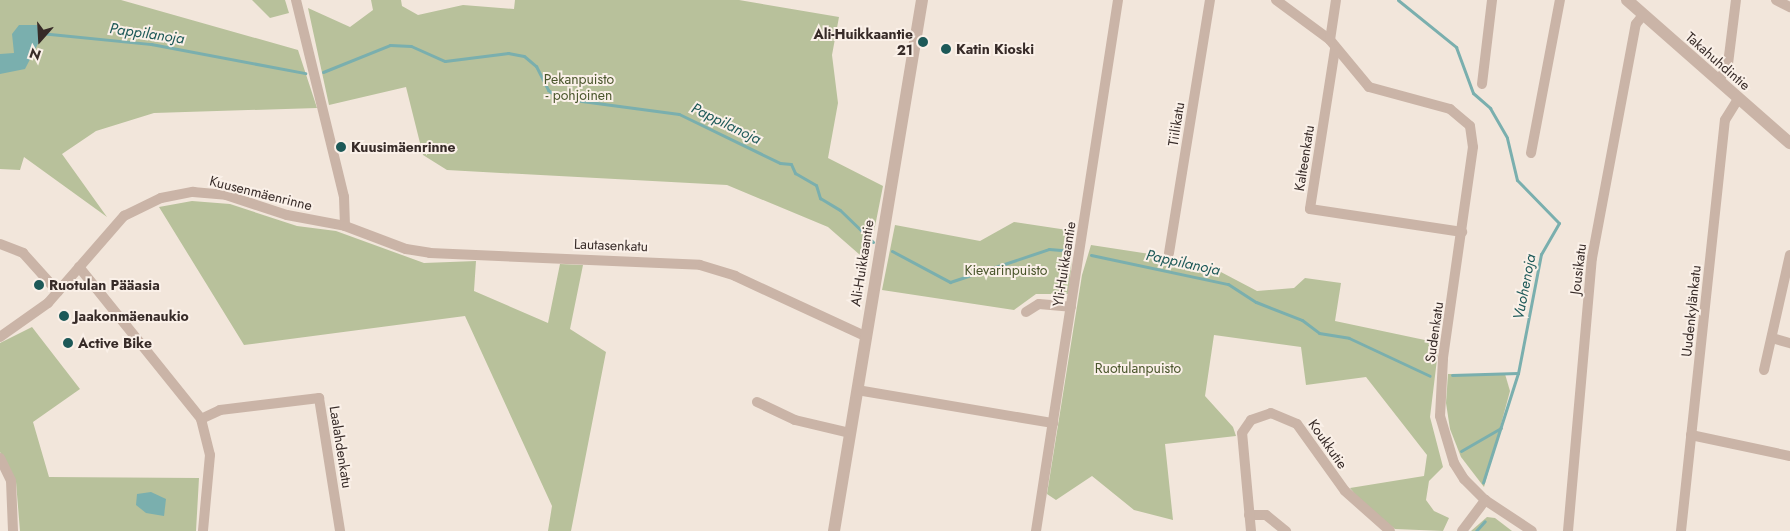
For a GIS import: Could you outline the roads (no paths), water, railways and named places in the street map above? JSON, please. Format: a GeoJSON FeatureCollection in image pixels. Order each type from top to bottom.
{"type":"FeatureCollection","features":[{"type":"Feature","properties":{"kind":"street"},"geometry":{"type":"LineString","coordinates":[[296,0],[344,197],[345,226]]}},
{"type":"Feature","properties":{"kind":"street","name":"Ali-Huikkaantie"},"geometry":{"type":"LineString","coordinates":[[834,531],[922,0]]}},
{"type":"Feature","properties":{"kind":"street","name":"Yli-Huikkaantie"},"geometry":{"type":"LineString","coordinates":[[1036,531],[1118,0]]}},
{"type":"Feature","properties":{"kind":"street","name":"Tiilikatu"},"geometry":{"type":"LineString","coordinates":[[1169,253],[1210,0]]}},
{"type":"Feature","properties":{"kind":"street"},"geometry":{"type":"LineString","coordinates":[[1276,0],[1332,45]]}},
{"type":"Feature","properties":{"kind":"street","name":"Kalteenkatu"},"geometry":{"type":"LineString","coordinates":[[1336,0],[1332,45],[1310,209],[1462,232]]}},
{"type":"Feature","properties":{"kind":"street"},"geometry":{"type":"LineString","coordinates":[[1482,84],[1492,0]]}},
{"type":"Feature","properties":{"kind":"street"},"geometry":{"type":"LineString","coordinates":[[1531,153],[1560,0]]}},
{"type":"Feature","properties":{"kind":"street","name":"Takahuhdintie"},"geometry":{"type":"LineString","coordinates":[[1627,0],[1790,143]]}},
{"type":"Feature","properties":{"kind":"street"},"geometry":{"type":"LineString","coordinates":[[1719,81],[1728,64],[1736,0]]}},
{"type":"Feature","properties":{"kind":"street"},"geometry":{"type":"LineString","coordinates":[[1776,0],[1790,6]]}},
{"type":"Feature","properties":{"kind":"street","name":"Jousikatu"},"geometry":{"type":"LineString","coordinates":[[1568,531],[1592,258],[1636,24],[1643,15]]}},
{"type":"Feature","properties":{"kind":"street","name":"Sudenkatu"},"geometry":{"type":"LineString","coordinates":[[1332,45],[1376,91],[1450,109],[1464,119],[1473,138],[1439,407],[1458,470],[1484,500],[1532,531]]}},
{"type":"Feature","properties":{"kind":"street","name":"Uudenkylänkatu"},"geometry":{"type":"LineString","coordinates":[[1681,531],[1725,120],[1738,98]]}},
{"type":"Feature","properties":{"kind":"street","name":"Kuusenmäenrinne"},"geometry":{"type":"LineString","coordinates":[[0,337],[30,318],[58,292],[124,216],[182,193],[218,194],[287,215],[345,226]]}},
{"type":"Feature","properties":{"kind":"street","name":"Lautasenkatu"},"geometry":{"type":"LineString","coordinates":[[345,226],[406,249],[430,253],[700,264],[735,276],[865,336]]}},
{"type":"Feature","properties":{"kind":"street"},"geometry":{"type":"LineString","coordinates":[[0,244],[23,254],[58,292]]}},
{"type":"Feature","properties":{"kind":"street"},"geometry":{"type":"LineString","coordinates":[[1764,370],[1790,255]]}},
{"type":"Feature","properties":{"kind":"street"},"geometry":{"type":"LineString","coordinates":[[79,267],[201,419],[210,455],[203,531]]}},
{"type":"Feature","properties":{"kind":"street"},"geometry":{"type":"LineString","coordinates":[[1026,312],[1039,304],[1071,307]]}},
{"type":"Feature","properties":{"kind":"street"},"geometry":{"type":"LineString","coordinates":[[1772,338],[1790,342]]}},
{"type":"Feature","properties":{"kind":"street"},"geometry":{"type":"LineString","coordinates":[[857,390],[1053,423]]}},
{"type":"Feature","properties":{"kind":"street","name":"Laalahdenkatu"},"geometry":{"type":"LineString","coordinates":[[201,419],[220,410],[320,398],[340,531]]}},
{"type":"Feature","properties":{"kind":"street"},"geometry":{"type":"LineString","coordinates":[[756,402],[795,420],[850,432]]}},
{"type":"Feature","properties":{"kind":"street","name":"Koukkutie"},"geometry":{"type":"LineString","coordinates":[[1251,531],[1242,433],[1256,416],[1279,413],[1297,424],[1345,491],[1390,531]]}},
{"type":"Feature","properties":{"kind":"street"},"geometry":{"type":"LineString","coordinates":[[1692,436],[1790,456]]}},
{"type":"Feature","properties":{"kind":"street"},"geometry":{"type":"LineString","coordinates":[[0,458],[11,481],[13,531]]}},
{"type":"Feature","properties":{"kind":"street"},"geometry":{"type":"LineString","coordinates":[[1462,531],[1484,500]]}},
{"type":"Feature","properties":{"kind":"street"},"geometry":{"type":"LineString","coordinates":[[1249,515],[1266,515],[1286,531]]}},
{"type":"Feature","properties":{"kind":"water"},"geometry":{"type":"Polygon","coordinates":[[[19,25],[37,25],[41,38],[25,69],[0,74],[0,54],[14,53],[12,34],[19,25]]]}},
{"type":"Feature","properties":{"kind":"water"},"geometry":{"type":"Polygon","coordinates":[[[151,492],[166,499],[164,516],[146,513],[136,505],[137,494],[151,492]]]}},
{"type":"Feature","properties":{"kind":"waterway","name":"Vuohenoja"},"geometry":{"type":"LineString","coordinates":[[1398,0],[1456,47],[1473,93],[1490,108],[1507,138],[1517,180],[1559,223],[1541,254],[1518,373],[1483,483]]}},
{"type":"Feature","properties":{"kind":"waterway","name":"Pappilanoja"},"geometry":{"type":"LineString","coordinates":[[40,33],[151,44],[305,73]]}},
{"type":"Feature","properties":{"kind":"waterway","name":"Pappilanoja"},"geometry":{"type":"LineString","coordinates":[[323,72],[390,45],[411,46],[445,61],[508,53],[524,56],[536,66],[548,90],[559,98],[679,114],[780,163],[791,164],[795,173],[816,185],[820,198],[840,210],[873,242]]}},
{"type":"Feature","properties":{"kind":"waterway","name":"Pappilanoja"},"geometry":{"type":"LineString","coordinates":[[892,251],[950,282],[1049,249],[1070,251]]}},
{"type":"Feature","properties":{"kind":"waterway","name":"Pappilanoja"},"geometry":{"type":"LineString","coordinates":[[1091,255],[1228,284],[1256,302],[1302,320],[1319,333],[1349,338],[1430,376]]}},
{"type":"Feature","properties":{"kind":"waterway","name":"Pappilanoja"},"geometry":{"type":"LineString","coordinates":[[1452,375],[1518,373]]}},
{"type":"Feature","properties":{"kind":"waterway"},"geometry":{"type":"LineString","coordinates":[[1461,451],[1501,428]]}},
{"type":"Feature","properties":{"kind":"waterway"},"geometry":{"type":"LineString","coordinates":[[1476,531],[1485,521]]}},
{"type":"Feature","properties":{"kind":"place","name":"Ali-Huikkaantie 21"},"geometry":{"type":"Point","coordinates":[923,42]}},
{"type":"Feature","properties":{"kind":"place","name":"Katin Kioski"},"geometry":{"type":"Point","coordinates":[946,49]}},
{"type":"Feature","properties":{"kind":"place","name":"Kuusimäenrinne"},"geometry":{"type":"Point","coordinates":[341,147]}},
{"type":"Feature","properties":{"kind":"place","name":"Ruotulan Pääasia"},"geometry":{"type":"Point","coordinates":[39,285]}},
{"type":"Feature","properties":{"kind":"place","name":"Jaakonmäenaukio"},"geometry":{"type":"Point","coordinates":[64,316]}},
{"type":"Feature","properties":{"kind":"place","name":"Active Bike"},"geometry":{"type":"Point","coordinates":[68,343]}},
{"type":"Feature","properties":{"kind":"park label","name":"Pekanpuisto - pohjoinen"},"geometry":{"type":"Point","coordinates":[579,88]}},
{"type":"Feature","properties":{"kind":"park label","name":"Kievarinpuisto"},"geometry":{"type":"Point","coordinates":[1006,270]}},
{"type":"Feature","properties":{"kind":"park label","name":"Ruotulanpuisto"},"geometry":{"type":"Point","coordinates":[1138,368]}}]}
